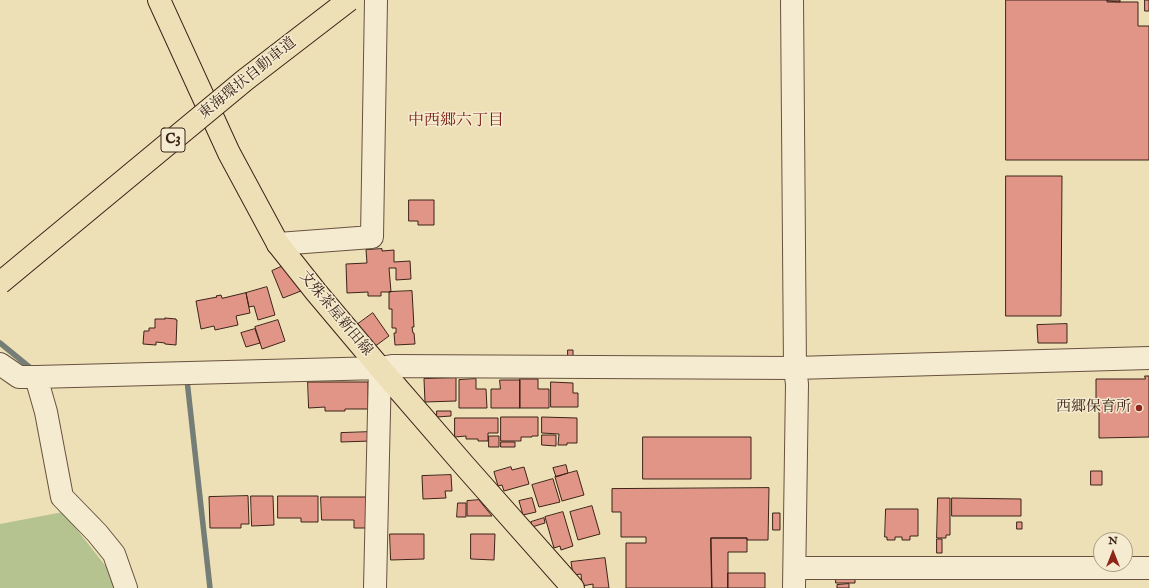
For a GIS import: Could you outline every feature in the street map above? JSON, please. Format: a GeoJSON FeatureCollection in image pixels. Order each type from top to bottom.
{"type":"FeatureCollection","features":[{"type":"Feature","properties":{"kind":"main road","name":"文殊茶屋新田線"},"geometry":{"type":"LineString","coordinates":[[159,0],[229,153],[278,244],[380,368],[573,588]]}},
{"type":"Feature","properties":{"kind":"main road","name":"東海環状自動車道"},"geometry":{"type":"LineString","coordinates":[[0,283],[245,80],[349,0]]}},
{"type":"Feature","properties":{"kind":"street"},"geometry":{"type":"LineString","coordinates":[[278,244],[372,237],[376,0]]}},
{"type":"Feature","properties":{"kind":"street"},"geometry":{"type":"LineString","coordinates":[[792,0],[795,368],[797,392],[795,578],[1149,568]]}},
{"type":"Feature","properties":{"kind":"street"},"geometry":{"type":"LineString","coordinates":[[0,364],[19,377],[36,377],[380,368],[399,366],[795,368],[1149,358]]}},
{"type":"Feature","properties":{"kind":"street"},"geometry":{"type":"LineString","coordinates":[[375,588],[380,368]]}},
{"type":"Feature","properties":{"kind":"street"},"geometry":{"type":"LineString","coordinates":[[36,377],[46,412],[62,497],[97,533],[114,554],[126,588]]}},
{"type":"Feature","properties":{"kind":"green space"},"geometry":{"type":"Polygon","coordinates":[[[63,512],[123,588],[0,588],[0,524],[63,512]]]}},
{"type":"Feature","properties":{"kind":"building"},"geometry":{"type":"Polygon","coordinates":[[[1006,0],[1107,0],[1107,2],[1138,2],[1138,26],[1149,26],[1149,160],[1006,160],[1006,0]]]}},
{"type":"Feature","properties":{"kind":"building"},"geometry":{"type":"Polygon","coordinates":[[[1120,0],[1120,2],[1108,1],[1120,0]]]}},
{"type":"Feature","properties":{"kind":"building"},"geometry":{"type":"Polygon","coordinates":[[[1145,0],[1149,0],[1149,11],[1145,11],[1145,0]]]}},
{"type":"Feature","properties":{"kind":"building"},"geometry":{"type":"Polygon","coordinates":[[[1006,176],[1062,176],[1061,316],[1006,316],[1006,176]]]}},
{"type":"Feature","properties":{"kind":"building"},"geometry":{"type":"Polygon","coordinates":[[[409,200],[434,200],[434,225],[418,225],[418,221],[409,221],[409,200]]]}},
{"type":"Feature","properties":{"kind":"building"},"geometry":{"type":"Polygon","coordinates":[[[382,249],[382,251],[394,250],[394,262],[410,261],[411,279],[396,280],[396,268],[389,268],[391,292],[381,292],[381,296],[368,296],[368,292],[347,293],[346,264],[367,263],[366,250],[382,249]]]}},
{"type":"Feature","properties":{"kind":"building"},"geometry":{"type":"Polygon","coordinates":[[[285,265],[291,268],[301,291],[283,298],[272,271],[285,265]]]}},
{"type":"Feature","properties":{"kind":"building"},"geometry":{"type":"Polygon","coordinates":[[[267,287],[275,315],[258,320],[254,306],[249,307],[246,293],[267,287]]]}},
{"type":"Feature","properties":{"kind":"building"},"geometry":{"type":"Polygon","coordinates":[[[412,291],[414,327],[412,327],[415,344],[395,345],[394,333],[396,333],[396,328],[392,328],[392,309],[389,309],[389,292],[412,291]]]}},
{"type":"Feature","properties":{"kind":"building"},"geometry":{"type":"Polygon","coordinates":[[[246,293],[250,313],[236,316],[238,325],[215,330],[214,326],[201,329],[196,301],[221,295],[222,298],[246,293]]]}},
{"type":"Feature","properties":{"kind":"building"},"geometry":{"type":"Polygon","coordinates":[[[373,313],[389,336],[374,347],[358,324],[373,313]]]}},
{"type":"Feature","properties":{"kind":"building"},"geometry":{"type":"Polygon","coordinates":[[[165,318],[177,320],[176,345],[156,342],[156,345],[143,344],[144,331],[149,331],[149,328],[155,328],[155,319],[165,318]]]}},
{"type":"Feature","properties":{"kind":"building"},"geometry":{"type":"Polygon","coordinates":[[[278,320],[285,341],[262,349],[255,327],[278,320]]]}},
{"type":"Feature","properties":{"kind":"building"},"geometry":{"type":"Polygon","coordinates":[[[1067,324],[1067,343],[1038,343],[1037,325],[1067,324]]]}},
{"type":"Feature","properties":{"kind":"building"},"geometry":{"type":"Polygon","coordinates":[[[255,329],[260,343],[246,347],[241,333],[255,329]]]}},
{"type":"Feature","properties":{"kind":"building"},"geometry":{"type":"Polygon","coordinates":[[[568,350],[573,350],[573,356],[568,356],[568,350]]]}},
{"type":"Feature","properties":{"kind":"building"},"geometry":{"type":"Polygon","coordinates":[[[1145,376],[1149,376],[1149,437],[1099,438],[1099,407],[1096,407],[1096,379],[1145,379],[1145,376]]]}},
{"type":"Feature","properties":{"kind":"building"},"geometry":{"type":"Polygon","coordinates":[[[456,378],[456,401],[425,402],[424,379],[456,378]]]}},
{"type":"Feature","properties":{"kind":"building"},"geometry":{"type":"Polygon","coordinates":[[[476,379],[476,389],[486,389],[487,408],[459,408],[459,380],[476,379]]]}},
{"type":"Feature","properties":{"kind":"building"},"geometry":{"type":"Polygon","coordinates":[[[520,379],[538,379],[538,389],[549,389],[549,408],[520,408],[520,379]]]}},
{"type":"Feature","properties":{"kind":"building"},"geometry":{"type":"Polygon","coordinates":[[[500,380],[520,380],[520,408],[491,408],[491,389],[500,389],[500,380]]]}},
{"type":"Feature","properties":{"kind":"building"},"geometry":{"type":"Polygon","coordinates":[[[308,382],[368,382],[368,409],[325,411],[325,407],[309,408],[308,382]]]}},
{"type":"Feature","properties":{"kind":"building"},"geometry":{"type":"Polygon","coordinates":[[[551,382],[573,383],[573,393],[578,393],[578,407],[551,407],[551,382]]]}},
{"type":"Feature","properties":{"kind":"building"},"geometry":{"type":"Polygon","coordinates":[[[437,411],[451,411],[451,416],[437,417],[437,411]]]}},
{"type":"Feature","properties":{"kind":"building"},"geometry":{"type":"Polygon","coordinates":[[[501,417],[538,417],[538,436],[521,437],[521,441],[501,441],[501,417]]]}},
{"type":"Feature","properties":{"kind":"building"},"geometry":{"type":"Polygon","coordinates":[[[542,417],[577,418],[577,443],[558,445],[559,434],[542,433],[542,417]]]}},
{"type":"Feature","properties":{"kind":"building"},"geometry":{"type":"Polygon","coordinates":[[[455,418],[498,418],[498,433],[488,433],[488,441],[466,439],[466,436],[455,437],[455,418]]]}},
{"type":"Feature","properties":{"kind":"building"},"geometry":{"type":"Polygon","coordinates":[[[371,432],[371,441],[341,442],[341,433],[371,432]]]}},
{"type":"Feature","properties":{"kind":"building"},"geometry":{"type":"Polygon","coordinates":[[[542,435],[556,435],[556,446],[542,445],[542,435]]]}},
{"type":"Feature","properties":{"kind":"building"},"geometry":{"type":"Polygon","coordinates":[[[489,436],[499,436],[499,447],[489,447],[489,436]]]}},
{"type":"Feature","properties":{"kind":"building"},"geometry":{"type":"Polygon","coordinates":[[[643,437],[751,437],[751,479],[643,479],[643,437]]]}},
{"type":"Feature","properties":{"kind":"building"},"geometry":{"type":"Polygon","coordinates":[[[501,442],[515,442],[515,447],[501,447],[501,442]]]}},
{"type":"Feature","properties":{"kind":"building"},"geometry":{"type":"Polygon","coordinates":[[[566,465],[568,473],[556,477],[553,468],[566,465]]]}},
{"type":"Feature","properties":{"kind":"building"},"geometry":{"type":"Polygon","coordinates":[[[511,467],[512,470],[524,467],[529,484],[504,491],[502,485],[498,486],[494,472],[511,467]]]}},
{"type":"Feature","properties":{"kind":"building"},"geometry":{"type":"Polygon","coordinates":[[[577,471],[584,495],[562,501],[555,477],[577,471]]]}},
{"type":"Feature","properties":{"kind":"building"},"geometry":{"type":"Polygon","coordinates":[[[1091,471],[1102,471],[1102,485],[1091,485],[1091,471]]]}},
{"type":"Feature","properties":{"kind":"building"},"geometry":{"type":"Polygon","coordinates":[[[451,475],[452,491],[445,491],[446,498],[423,499],[422,476],[451,475]]]}},
{"type":"Feature","properties":{"kind":"building"},"geometry":{"type":"Polygon","coordinates":[[[553,479],[560,502],[539,507],[532,485],[553,479]]]}},
{"type":"Feature","properties":{"kind":"building"},"geometry":{"type":"Polygon","coordinates":[[[769,488],[768,540],[747,540],[747,538],[711,538],[712,588],[626,588],[626,543],[646,543],[646,537],[621,537],[621,512],[612,512],[612,489],[769,488]]]}},
{"type":"Feature","properties":{"kind":"building"},"geometry":{"type":"Polygon","coordinates":[[[248,496],[249,524],[241,524],[241,528],[210,528],[209,497],[248,496]]]}},
{"type":"Feature","properties":{"kind":"building"},"geometry":{"type":"Polygon","coordinates":[[[251,496],[273,496],[274,525],[252,526],[251,496]]]}},
{"type":"Feature","properties":{"kind":"building"},"geometry":{"type":"Polygon","coordinates":[[[278,496],[318,496],[318,522],[301,522],[301,518],[278,518],[278,496]]]}},
{"type":"Feature","properties":{"kind":"building"},"geometry":{"type":"Polygon","coordinates":[[[321,497],[369,497],[369,528],[354,528],[354,520],[322,520],[321,497]]]}},
{"type":"Feature","properties":{"kind":"building"},"geometry":{"type":"Polygon","coordinates":[[[532,498],[536,512],[523,515],[519,501],[532,498]]]}},
{"type":"Feature","properties":{"kind":"building"},"geometry":{"type":"Polygon","coordinates":[[[938,498],[950,498],[950,535],[946,535],[946,538],[937,538],[938,498]]]}},
{"type":"Feature","properties":{"kind":"building"},"geometry":{"type":"Polygon","coordinates":[[[952,498],[1021,499],[1021,516],[952,516],[952,498]]]}},
{"type":"Feature","properties":{"kind":"building"},"geometry":{"type":"Polygon","coordinates":[[[479,500],[492,516],[467,516],[467,501],[479,500]]]}},
{"type":"Feature","properties":{"kind":"building"},"geometry":{"type":"Polygon","coordinates":[[[458,503],[466,503],[466,517],[457,517],[458,503]]]}},
{"type":"Feature","properties":{"kind":"building"},"geometry":{"type":"Polygon","coordinates":[[[592,506],[600,534],[578,540],[570,512],[592,506]]]}},
{"type":"Feature","properties":{"kind":"building"},"geometry":{"type":"Polygon","coordinates":[[[886,509],[918,509],[918,536],[910,536],[910,540],[902,540],[902,537],[895,537],[895,540],[887,540],[887,537],[885,537],[886,509]]]}},
{"type":"Feature","properties":{"kind":"building"},"geometry":{"type":"Polygon","coordinates":[[[563,512],[573,546],[561,550],[560,546],[554,548],[545,517],[563,512]]]}},
{"type":"Feature","properties":{"kind":"building"},"geometry":{"type":"Polygon","coordinates":[[[773,513],[780,513],[780,530],[773,530],[773,513]]]}},
{"type":"Feature","properties":{"kind":"building"},"geometry":{"type":"Polygon","coordinates":[[[544,518],[545,523],[532,527],[531,522],[544,518]]]}},
{"type":"Feature","properties":{"kind":"building"},"geometry":{"type":"Polygon","coordinates":[[[1017,522],[1022,522],[1022,529],[1017,529],[1017,522]]]}},
{"type":"Feature","properties":{"kind":"building"},"geometry":{"type":"Polygon","coordinates":[[[390,534],[424,534],[424,559],[391,560],[390,534]]]}},
{"type":"Feature","properties":{"kind":"building"},"geometry":{"type":"Polygon","coordinates":[[[471,534],[495,534],[494,560],[471,559],[471,534]]]}},
{"type":"Feature","properties":{"kind":"building"},"geometry":{"type":"Polygon","coordinates":[[[711,538],[747,538],[747,552],[728,552],[728,588],[712,588],[711,538]]]}},
{"type":"Feature","properties":{"kind":"building"},"geometry":{"type":"Polygon","coordinates":[[[937,539],[942,539],[942,553],[937,553],[937,539]]]}},
{"type":"Feature","properties":{"kind":"building"},"geometry":{"type":"Polygon","coordinates":[[[605,558],[609,588],[593,588],[593,584],[582,586],[581,574],[573,575],[571,562],[605,558]]]}},
{"type":"Feature","properties":{"kind":"building"},"geometry":{"type":"Polygon","coordinates":[[[728,573],[765,573],[765,588],[728,588],[728,573]]]}},
{"type":"Feature","properties":{"kind":"building"},"geometry":{"type":"Polygon","coordinates":[[[836,578],[855,578],[855,583],[836,583],[836,578]]]}},
{"type":"Feature","properties":{"kind":"building"},"geometry":{"type":"Polygon","coordinates":[[[849,584],[849,588],[837,588],[837,585],[849,584]]]}},
{"type":"Feature","properties":{"kind":"waterway"},"geometry":{"type":"LineString","coordinates":[[0,343],[33,370]]}},
{"type":"Feature","properties":{"kind":"waterway"},"geometry":{"type":"LineString","coordinates":[[185,380],[187,380],[210,588]]}},
{"type":"Feature","properties":{"kind":"place","name":"西郷保育所"},"geometry":{"type":"Point","coordinates":[1139,408]}},
{"type":"Feature","properties":{"kind":"district","name":"中西郷六丁目"},"geometry":{"type":"Point","coordinates":[456,122]}}]}
